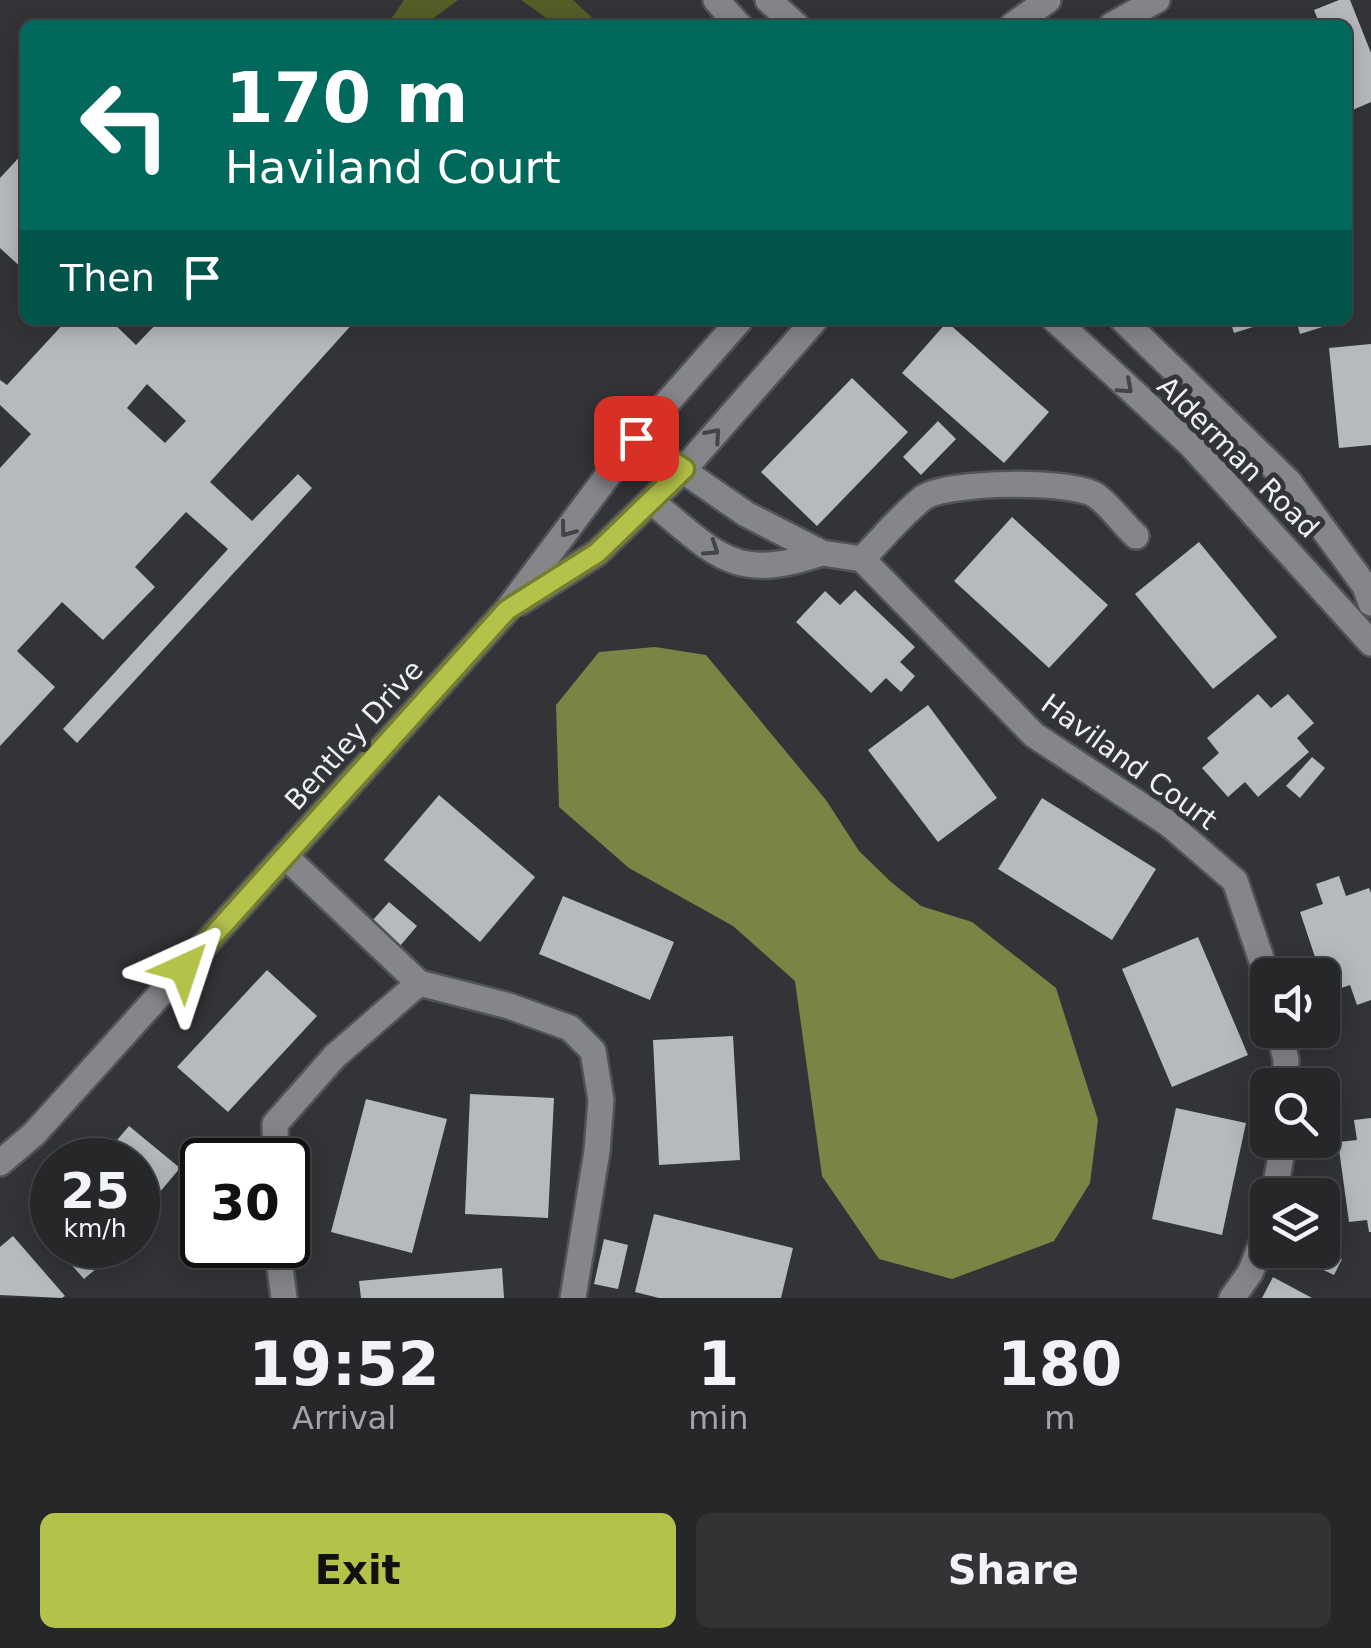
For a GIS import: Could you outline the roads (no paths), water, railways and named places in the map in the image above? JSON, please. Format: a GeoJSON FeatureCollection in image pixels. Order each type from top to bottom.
{"type":"FeatureCollection","features":[{"type":"Feature","properties":{"kind":"street"},"geometry":{"type":"LineString","coordinates":[[716,0],[734,20]]}},
{"type":"Feature","properties":{"kind":"street"},"geometry":{"type":"LineString","coordinates":[[768,0],[790,20]]}},
{"type":"Feature","properties":{"kind":"street"},"geometry":{"type":"LineString","coordinates":[[1021,20],[1048,0]]}},
{"type":"Feature","properties":{"kind":"street"},"geometry":{"type":"LineString","coordinates":[[1121,20],[1157,0]]}},
{"type":"Feature","properties":{"kind":"street","name":"Bentley Drive"},"geometry":{"type":"LineString","coordinates":[[0,1163],[34,1134],[507,610],[636,438],[736,325]]}},
{"type":"Feature","properties":{"kind":"street","name":"Bentley Drive"},"geometry":{"type":"LineString","coordinates":[[507,610],[597,553],[684,469],[811,325]]}},
{"type":"Feature","properties":{"kind":"street","name":"Alderman Road"},"geometry":{"type":"LineString","coordinates":[[1059,325],[1191,445],[1371,643]]}},
{"type":"Feature","properties":{"kind":"street","name":"Alderman Road"},"geometry":{"type":"LineString","coordinates":[[1128,325],[1289,482],[1364,586],[1371,603]]}},
{"type":"Feature","properties":{"kind":"street"},"geometry":{"type":"LineString","coordinates":[[636,438],[774,528],[822,553],[862,559],[925,496],[977,485],[1038,485],[1088,492],[1136,536]]}},
{"type":"Feature","properties":{"kind":"street"},"geometry":{"type":"LineString","coordinates":[[651,501],[716,554],[750,568],[785,566],[822,553]]}},
{"type":"Feature","properties":{"kind":"street"},"geometry":{"type":"LineString","coordinates":[[761,567],[774,528]]}},
{"type":"Feature","properties":{"kind":"street","name":"Haviland Court"},"geometry":{"type":"LineString","coordinates":[[862,559],[1034,735],[1168,824],[1235,881],[1261,958]]}},
{"type":"Feature","properties":{"kind":"street"},"geometry":{"type":"LineString","coordinates":[[285,856],[418,983],[509,1006],[570,1028],[594,1050],[602,1100],[573,1298]]}},
{"type":"Feature","properties":{"kind":"street"},"geometry":{"type":"LineString","coordinates":[[275,1138],[275,1124],[336,1056],[418,983]]}},
{"type":"Feature","properties":{"kind":"street"},"geometry":{"type":"LineString","coordinates":[[280,1268],[284,1298]]}},
{"type":"Feature","properties":{"kind":"street"},"geometry":{"type":"LineString","coordinates":[[1232,1298],[1252,1268]]}}]}
